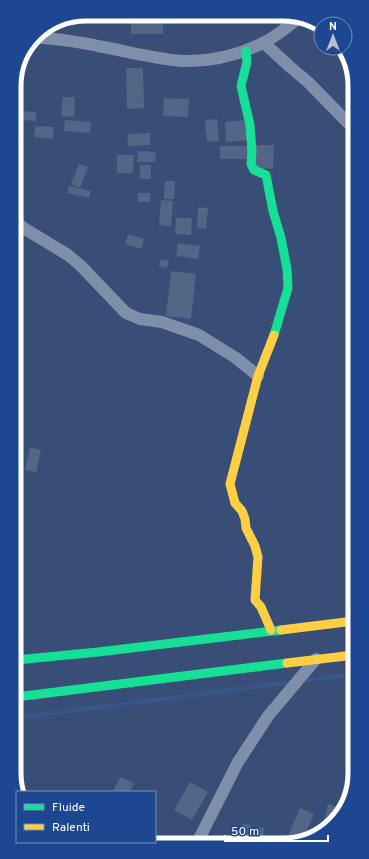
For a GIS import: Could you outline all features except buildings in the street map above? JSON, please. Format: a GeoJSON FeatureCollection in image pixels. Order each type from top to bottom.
{"type":"FeatureCollection","features":[{"type":"Feature","properties":{"kind":"street"},"geometry":{"type":"LineString","coordinates":[[43,37],[97,45],[142,56],[183,61],[215,58],[246,51],[264,43],[293,22]]}},
{"type":"Feature","properties":{"kind":"street"},"geometry":{"type":"LineString","coordinates":[[264,43],[308,82],[348,123]]}},
{"type":"Feature","properties":{"kind":"street"},"geometry":{"type":"LineString","coordinates":[[246,51],[247,62],[241,86],[250,125],[252,141],[251,164],[254,170],[266,175],[273,211],[281,238],[287,269],[288,288],[276,328],[258,376],[230,484],[235,503],[242,511],[246,528],[255,546],[258,557],[255,600],[261,607],[271,630]]}},
{"type":"Feature","properties":{"kind":"street"},"geometry":{"type":"LineString","coordinates":[[21,225],[68,255],[81,266],[126,313],[140,319],[162,322],[199,335],[236,358],[258,376]]}},
{"type":"Feature","properties":{"kind":"street"},"geometry":{"type":"LineString","coordinates":[[21,660],[98,652],[348,621]]}},
{"type":"Feature","properties":{"kind":"street"},"geometry":{"type":"LineString","coordinates":[[21,696],[348,654]]}},
{"type":"Feature","properties":{"kind":"street"},"geometry":{"type":"LineString","coordinates":[[200,838],[238,762],[268,716],[316,659]]}},
{"type":"Feature","properties":{"kind":"waterway"},"geometry":{"type":"LineString","coordinates":[[302,681],[348,675]]}},
{"type":"Feature","properties":{"kind":"waterway"},"geometry":{"type":"LineString","coordinates":[[21,717],[293,682]]}},
{"type":"Feature","properties":{"kind":"traffic: fast"},"geometry":{"type":"LineString","coordinates":[[246,51],[247,62],[241,86],[250,125],[252,152],[251,164],[254,170],[266,175],[287,269],[288,288],[274,335]]}},
{"type":"Feature","properties":{"kind":"traffic: fast"},"geometry":{"type":"LineString","coordinates":[[21,660],[98,652],[281,630]]}},
{"type":"Feature","properties":{"kind":"traffic: fast"},"geometry":{"type":"LineString","coordinates":[[21,696],[287,663]]}},
{"type":"Feature","properties":{"kind":"traffic: slow"},"geometry":{"type":"LineString","coordinates":[[271,630],[261,607],[255,600],[258,557],[255,546],[246,528],[242,511],[235,503],[230,484],[258,376],[274,335]]}},
{"type":"Feature","properties":{"kind":"traffic: slow"},"geometry":{"type":"LineString","coordinates":[[281,630],[348,622]]}},
{"type":"Feature","properties":{"kind":"traffic: slow"},"geometry":{"type":"LineString","coordinates":[[287,663],[348,656]]}}]}
